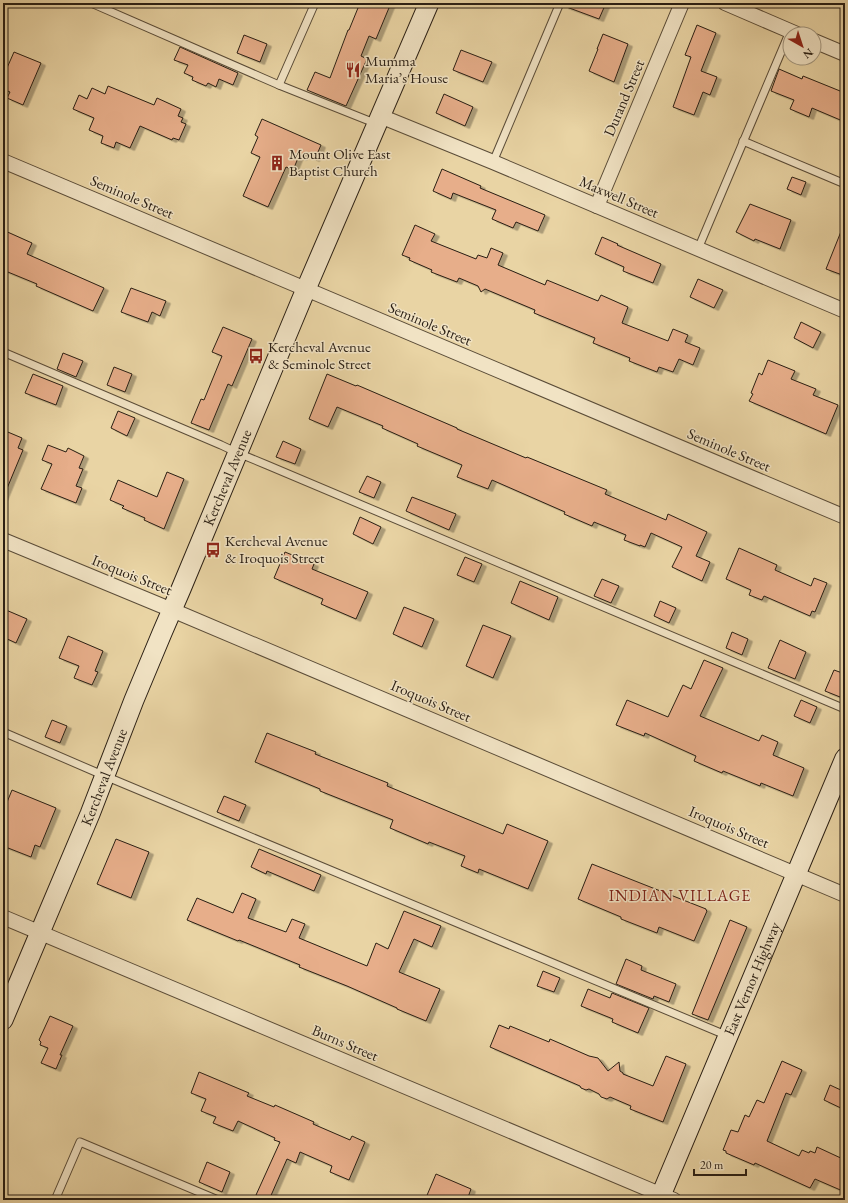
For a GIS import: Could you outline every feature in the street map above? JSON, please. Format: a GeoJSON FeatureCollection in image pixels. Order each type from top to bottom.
{"type":"FeatureCollection","features":[{"type":"Feature","properties":{"kind":"street","name":"Kercheval Avenue"},"geometry":{"type":"LineString","coordinates":[[3,1020],[105,776],[134,700],[306,290],[429,3]]}},
{"type":"Feature","properties":{"kind":"street","name":"Durand Street"},"geometry":{"type":"LineString","coordinates":[[597,206],[682,3]]}},
{"type":"Feature","properties":{"kind":"street"},"geometry":{"type":"LineString","coordinates":[[726,3],[782,27]]}},
{"type":"Feature","properties":{"kind":"street"},"geometry":{"type":"LineString","coordinates":[[822,44],[845,54]]}},
{"type":"Feature","properties":{"kind":"street","name":"Maxwell Street"},"geometry":{"type":"LineString","coordinates":[[378,120],[493,162],[845,311]]}},
{"type":"Feature","properties":{"kind":"street","name":"Seminole Street"},"geometry":{"type":"LineString","coordinates":[[3,161],[845,517]]}},
{"type":"Feature","properties":{"kind":"street","name":"Iroquois Street"},"geometry":{"type":"LineString","coordinates":[[3,540],[845,895]]}},
{"type":"Feature","properties":{"kind":"street","name":"East Vernor Highway"},"geometry":{"type":"LineString","coordinates":[[665,1198],[728,1036],[845,758]]}},
{"type":"Feature","properties":{"kind":"street","name":"Burns Street"},"geometry":{"type":"LineString","coordinates":[[3,917],[665,1198]]}},
{"type":"Feature","properties":{"kind":"lane"},"geometry":{"type":"LineString","coordinates":[[92,3],[279,85],[378,120]]}},
{"type":"Feature","properties":{"kind":"lane"},"geometry":{"type":"LineString","coordinates":[[279,85],[315,3]]}},
{"type":"Feature","properties":{"kind":"lane"},"geometry":{"type":"LineString","coordinates":[[493,162],[560,3]]}},
{"type":"Feature","properties":{"kind":"lane"},"geometry":{"type":"LineString","coordinates":[[698,249],[743,141],[782,58]]}},
{"type":"Feature","properties":{"kind":"lane"},"geometry":{"type":"LineString","coordinates":[[743,141],[845,184]]}},
{"type":"Feature","properties":{"kind":"lane"},"geometry":{"type":"LineString","coordinates":[[3,352],[238,453],[845,709]]}},
{"type":"Feature","properties":{"kind":"lane"},"geometry":{"type":"LineString","coordinates":[[3,732],[728,1036]]}},
{"type":"Feature","properties":{"kind":"lane"},"geometry":{"type":"LineString","coordinates":[[55,1200],[80,1142],[218,1200]]}},
{"type":"Feature","properties":{"kind":"building"},"geometry":{"type":"Polygon","coordinates":[[[360,3],[391,3],[376,39],[369,36],[361,56],[367,59],[346,106],[307,90],[315,72],[330,78],[360,3]]]}},
{"type":"Feature","properties":{"kind":"building"},"geometry":{"type":"Polygon","coordinates":[[[565,3],[606,3],[599,19],[564,6],[565,3]]]}},
{"type":"Feature","properties":{"kind":"building"},"geometry":{"type":"Polygon","coordinates":[[[697,25],[716,33],[701,71],[717,77],[710,95],[703,92],[694,115],[673,107],[691,57],[685,55],[697,25]]]}},
{"type":"Feature","properties":{"kind":"building"},"geometry":{"type":"Polygon","coordinates":[[[603,34],[628,44],[614,82],[589,71],[603,34]]]}},
{"type":"Feature","properties":{"kind":"building"},"geometry":{"type":"Polygon","coordinates":[[[244,35],[267,44],[260,62],[237,53],[244,35]]]}},
{"type":"Feature","properties":{"kind":"building"},"geometry":{"type":"Polygon","coordinates":[[[180,47],[238,73],[233,85],[219,79],[216,87],[208,83],[206,86],[192,80],[193,77],[184,73],[188,65],[174,60],[180,47]]]}},
{"type":"Feature","properties":{"kind":"building"},"geometry":{"type":"Polygon","coordinates":[[[461,50],[492,62],[483,82],[453,70],[461,50]]]}},
{"type":"Feature","properties":{"kind":"building"},"geometry":{"type":"Polygon","coordinates":[[[14,52],[41,63],[23,105],[7,98],[10,92],[3,89],[3,77],[14,52]]]}},
{"type":"Feature","properties":{"kind":"building"},"geometry":{"type":"Polygon","coordinates":[[[779,69],[802,79],[803,76],[845,93],[845,122],[812,108],[809,117],[790,109],[794,100],[771,91],[779,69]]]}},
{"type":"Feature","properties":{"kind":"building"},"geometry":{"type":"Polygon","coordinates":[[[108,86],[154,105],[157,98],[181,109],[178,116],[183,118],[181,122],[186,124],[179,140],[173,138],[172,140],[140,126],[130,148],[116,142],[114,148],[101,143],[103,136],[89,130],[94,118],[73,109],[79,95],[87,99],[92,88],[105,94],[108,86]]]}},
{"type":"Feature","properties":{"kind":"building"},"geometry":{"type":"Polygon","coordinates":[[[444,94],[473,107],[465,126],[436,113],[444,94]]]}},
{"type":"Feature","properties":{"kind":"building","name":"Mount Olive East Baptist Church"},"geometry":{"type":"Polygon","coordinates":[[[262,119],[321,145],[315,159],[304,154],[302,158],[299,156],[293,170],[286,167],[268,207],[243,196],[260,157],[251,153],[258,137],[255,135],[262,119]]]}},
{"type":"Feature","properties":{"kind":"building"},"geometry":{"type":"Polygon","coordinates":[[[442,169],[481,186],[480,188],[545,215],[538,231],[516,222],[513,228],[492,219],[496,210],[453,193],[451,199],[433,191],[442,169]]]}},
{"type":"Feature","properties":{"kind":"building"},"geometry":{"type":"Polygon","coordinates":[[[792,177],[806,182],[801,195],[787,189],[792,177]]]}},
{"type":"Feature","properties":{"kind":"building"},"geometry":{"type":"Polygon","coordinates":[[[750,204],[791,220],[780,249],[755,239],[754,241],[736,232],[750,204]]]}},
{"type":"Feature","properties":{"kind":"building"},"geometry":{"type":"Polygon","coordinates":[[[845,224],[845,276],[826,269],[845,224]]]}},
{"type":"Feature","properties":{"kind":"building"},"geometry":{"type":"Polygon","coordinates":[[[415,225],[435,234],[431,241],[476,259],[478,255],[487,258],[491,248],[503,253],[498,265],[545,285],[547,280],[598,301],[601,295],[628,307],[622,323],[668,341],[673,329],[688,335],[685,342],[700,348],[693,365],[679,359],[673,372],[659,367],[657,372],[629,361],[630,358],[593,343],[595,338],[534,313],[535,310],[485,289],[481,292],[478,286],[459,278],[457,282],[431,272],[432,270],[409,260],[410,258],[402,255],[415,225]]]}},
{"type":"Feature","properties":{"kind":"building"},"geometry":{"type":"Polygon","coordinates":[[[3,230],[32,243],[27,254],[104,288],[93,311],[36,286],[37,284],[3,270],[3,230]]]}},
{"type":"Feature","properties":{"kind":"building"},"geometry":{"type":"Polygon","coordinates":[[[602,237],[661,264],[653,283],[623,271],[624,267],[595,254],[602,237]]]}},
{"type":"Feature","properties":{"kind":"building"},"geometry":{"type":"Polygon","coordinates":[[[698,279],[723,290],[714,308],[690,297],[698,279]]]}},
{"type":"Feature","properties":{"kind":"building"},"geometry":{"type":"Polygon","coordinates":[[[131,288],[166,301],[160,316],[152,312],[148,322],[121,312],[131,288]]]}},
{"type":"Feature","properties":{"kind":"building"},"geometry":{"type":"Polygon","coordinates":[[[801,322],[821,332],[813,348],[794,338],[801,322]]]}},
{"type":"Feature","properties":{"kind":"building"},"geometry":{"type":"Polygon","coordinates":[[[223,327],[252,339],[232,386],[228,384],[209,430],[191,423],[201,399],[204,400],[222,356],[212,352],[223,327]]]}},
{"type":"Feature","properties":{"kind":"building"},"geometry":{"type":"Polygon","coordinates":[[[63,353],[83,361],[76,377],[57,369],[63,353]]]}},
{"type":"Feature","properties":{"kind":"building"},"geometry":{"type":"Polygon","coordinates":[[[768,360],[795,371],[791,379],[816,389],[813,395],[838,405],[826,434],[749,401],[753,394],[751,393],[759,373],[762,375],[768,360]]]}},
{"type":"Feature","properties":{"kind":"building"},"geometry":{"type":"Polygon","coordinates":[[[114,367],[132,374],[125,392],[107,385],[114,367]]]}},
{"type":"Feature","properties":{"kind":"building"},"geometry":{"type":"Polygon","coordinates":[[[33,374],[63,386],[56,405],[25,393],[33,374]]]}},
{"type":"Feature","properties":{"kind":"building"},"geometry":{"type":"Polygon","coordinates":[[[327,374],[356,386],[357,385],[526,458],[527,457],[607,490],[605,494],[666,520],[668,514],[707,532],[696,556],[710,562],[702,581],[672,567],[682,547],[651,533],[645,547],[640,546],[624,540],[626,535],[594,522],[592,526],[564,514],[565,512],[492,480],[488,489],[457,477],[462,465],[417,446],[418,444],[382,428],[383,426],[337,407],[328,427],[309,419],[327,374]]]}},
{"type":"Feature","properties":{"kind":"building"},"geometry":{"type":"Polygon","coordinates":[[[118,411],[135,418],[127,436],[111,428],[118,411]]]}},
{"type":"Feature","properties":{"kind":"building"},"geometry":{"type":"Polygon","coordinates":[[[3,430],[22,438],[18,448],[23,450],[3,498],[3,430]]]}},
{"type":"Feature","properties":{"kind":"building"},"geometry":{"type":"Polygon","coordinates":[[[283,441],[301,449],[295,464],[276,457],[283,441]]]}},
{"type":"Feature","properties":{"kind":"building"},"geometry":{"type":"Polygon","coordinates":[[[48,445],[66,452],[68,448],[84,456],[79,468],[83,469],[76,486],[82,488],[76,503],[41,489],[52,464],[42,460],[48,445]]]}},
{"type":"Feature","properties":{"kind":"building"},"geometry":{"type":"Polygon","coordinates":[[[167,472],[184,479],[164,529],[144,520],[145,518],[122,508],[124,506],[110,500],[118,480],[157,497],[167,472]]]}},
{"type":"Feature","properties":{"kind":"building"},"geometry":{"type":"Polygon","coordinates":[[[367,476],[381,482],[374,498],[359,492],[367,476]]]}},
{"type":"Feature","properties":{"kind":"building"},"geometry":{"type":"Polygon","coordinates":[[[412,497],[456,514],[449,530],[406,511],[412,497]]]}},
{"type":"Feature","properties":{"kind":"building"},"geometry":{"type":"Polygon","coordinates":[[[360,517],[381,527],[373,544],[353,534],[360,517]]]}},
{"type":"Feature","properties":{"kind":"building"},"geometry":{"type":"Polygon","coordinates":[[[739,548],[777,565],[775,570],[811,586],[814,578],[827,583],[815,612],[812,611],[810,616],[764,596],[762,600],[749,595],[751,590],[726,579],[739,548]]]}},
{"type":"Feature","properties":{"kind":"building"},"geometry":{"type":"Polygon","coordinates":[[[285,552],[314,564],[312,569],[368,592],[356,619],[321,604],[323,599],[274,578],[285,552]]]}},
{"type":"Feature","properties":{"kind":"building"},"geometry":{"type":"Polygon","coordinates":[[[465,557],[482,564],[474,582],[457,575],[465,557]]]}},
{"type":"Feature","properties":{"kind":"building"},"geometry":{"type":"Polygon","coordinates":[[[602,579],[619,586],[611,603],[594,596],[602,579]]]}},
{"type":"Feature","properties":{"kind":"building"},"geometry":{"type":"Polygon","coordinates":[[[520,581],[558,597],[549,620],[511,603],[520,581]]]}},
{"type":"Feature","properties":{"kind":"building"},"geometry":{"type":"Polygon","coordinates":[[[660,601],[676,608],[669,623],[654,616],[660,601]]]}},
{"type":"Feature","properties":{"kind":"building"},"geometry":{"type":"Polygon","coordinates":[[[404,607],[434,619],[422,647],[393,634],[404,607]]]}},
{"type":"Feature","properties":{"kind":"building"},"geometry":{"type":"Polygon","coordinates":[[[6,610],[27,619],[16,643],[3,637],[3,618],[6,610]]]}},
{"type":"Feature","properties":{"kind":"building"},"geometry":{"type":"Polygon","coordinates":[[[483,625],[511,636],[493,678],[466,666],[483,625]]]}},
{"type":"Feature","properties":{"kind":"building"},"geometry":{"type":"Polygon","coordinates":[[[732,632],[748,639],[742,655],[726,648],[732,632]]]}},
{"type":"Feature","properties":{"kind":"building"},"geometry":{"type":"Polygon","coordinates":[[[68,636],[103,651],[95,671],[98,672],[92,685],[74,678],[79,666],[59,658],[68,636]]]}},
{"type":"Feature","properties":{"kind":"building"},"geometry":{"type":"Polygon","coordinates":[[[780,640],[806,652],[795,679],[768,668],[780,640]]]}},
{"type":"Feature","properties":{"kind":"building"},"geometry":{"type":"Polygon","coordinates":[[[704,660],[723,668],[700,716],[759,741],[762,735],[778,742],[773,755],[804,768],[793,796],[761,783],[760,786],[723,771],[722,773],[694,761],[696,756],[645,733],[644,736],[616,725],[627,700],[668,717],[683,685],[691,689],[704,660]]]}},
{"type":"Feature","properties":{"kind":"building"},"geometry":{"type":"Polygon","coordinates":[[[834,670],[845,674],[845,699],[825,691],[834,670]]]}},
{"type":"Feature","properties":{"kind":"building"},"geometry":{"type":"Polygon","coordinates":[[[801,700],[817,707],[810,723],[794,716],[801,700]]]}},
{"type":"Feature","properties":{"kind":"building"},"geometry":{"type":"Polygon","coordinates":[[[52,720],[67,726],[60,743],[45,737],[52,720]]]}},
{"type":"Feature","properties":{"kind":"building"},"geometry":{"type":"Polygon","coordinates":[[[267,733],[316,752],[315,754],[388,783],[387,786],[503,834],[507,824],[548,841],[528,889],[479,869],[478,873],[461,866],[465,856],[429,842],[428,844],[390,828],[393,820],[320,791],[320,789],[255,762],[267,733]]]}},
{"type":"Feature","properties":{"kind":"building"},"geometry":{"type":"Polygon","coordinates":[[[12,790],[56,808],[40,847],[35,845],[31,857],[3,846],[3,812],[12,790]]]}},
{"type":"Feature","properties":{"kind":"building"},"geometry":{"type":"Polygon","coordinates":[[[224,796],[246,805],[239,821],[217,812],[224,796]]]}},
{"type":"Feature","properties":{"kind":"building"},"geometry":{"type":"Polygon","coordinates":[[[116,839],[149,852],[131,898],[97,884],[116,839]]]}},
{"type":"Feature","properties":{"kind":"building"},"geometry":{"type":"Polygon","coordinates":[[[259,849],[321,875],[314,891],[267,871],[266,874],[251,867],[259,849]]]}},
{"type":"Feature","properties":{"kind":"building"},"geometry":{"type":"Polygon","coordinates":[[[592,864],[706,909],[707,911],[694,941],[659,927],[657,933],[621,919],[621,917],[578,899],[592,864]]]}},
{"type":"Feature","properties":{"kind":"building"},"geometry":{"type":"Polygon","coordinates":[[[242,893],[256,899],[248,918],[286,932],[292,919],[305,924],[299,938],[367,966],[376,943],[388,949],[404,911],[441,926],[432,947],[414,939],[399,972],[440,989],[426,1021],[347,986],[299,967],[300,965],[187,920],[197,898],[233,913],[242,893]]]}},
{"type":"Feature","properties":{"kind":"building"},"geometry":{"type":"Polygon","coordinates":[[[730,920],[747,927],[708,1020],[692,1014],[730,920]]]}},
{"type":"Feature","properties":{"kind":"building"},"geometry":{"type":"Polygon","coordinates":[[[626,959],[642,966],[641,970],[676,984],[669,1002],[654,996],[653,999],[616,984],[626,959]]]}},
{"type":"Feature","properties":{"kind":"building"},"geometry":{"type":"Polygon","coordinates":[[[543,971],[560,978],[554,992],[537,986],[543,971]]]}},
{"type":"Feature","properties":{"kind":"building"},"geometry":{"type":"Polygon","coordinates":[[[588,989],[610,998],[612,993],[649,1008],[638,1033],[612,1022],[613,1019],[581,1006],[588,989]]]}},
{"type":"Feature","properties":{"kind":"building"},"geometry":{"type":"Polygon","coordinates":[[[50,1016],[73,1026],[60,1055],[62,1055],[56,1069],[41,1063],[48,1048],[40,1045],[41,1042],[39,1040],[50,1016]]]}},
{"type":"Feature","properties":{"kind":"building"},"geometry":{"type":"Polygon","coordinates":[[[499,1025],[509,1029],[510,1026],[549,1042],[550,1039],[589,1056],[598,1058],[608,1071],[619,1062],[620,1071],[623,1074],[653,1086],[666,1056],[686,1064],[663,1122],[630,1109],[631,1106],[610,1097],[607,1099],[601,1097],[599,1094],[589,1089],[586,1090],[581,1088],[580,1086],[490,1047],[499,1025]]]}},
{"type":"Feature","properties":{"kind":"building"},"geometry":{"type":"Polygon","coordinates":[[[782,1061],[802,1070],[791,1095],[786,1093],[767,1141],[799,1156],[802,1150],[809,1153],[810,1151],[815,1153],[817,1147],[845,1160],[845,1192],[815,1179],[810,1188],[755,1163],[754,1165],[726,1153],[726,1151],[723,1150],[731,1130],[738,1132],[745,1115],[749,1117],[757,1100],[764,1103],[782,1061]]]}},
{"type":"Feature","properties":{"kind":"building"},"geometry":{"type":"Polygon","coordinates":[[[199,1072],[249,1093],[247,1096],[274,1107],[275,1105],[350,1140],[352,1136],[365,1142],[349,1180],[330,1172],[332,1166],[300,1152],[296,1163],[287,1159],[269,1200],[256,1195],[280,1142],[274,1140],[275,1138],[238,1121],[233,1131],[213,1123],[216,1117],[201,1111],[206,1099],[191,1093],[199,1072]]]}},
{"type":"Feature","properties":{"kind":"building"},"geometry":{"type":"Polygon","coordinates":[[[830,1085],[845,1092],[845,1110],[824,1100],[830,1085]]]}},
{"type":"Feature","properties":{"kind":"building"},"geometry":{"type":"Polygon","coordinates":[[[207,1162],[230,1172],[222,1192],[199,1182],[207,1162]]]}},
{"type":"Feature","properties":{"kind":"building"},"geometry":{"type":"Polygon","coordinates":[[[436,1174],[471,1189],[467,1200],[425,1200],[436,1174]]]}},
{"type":"Feature","properties":{"kind":"place","name":"Mumma Maria’s House"},"geometry":{"type":"Point","coordinates":[353,70]}},
{"type":"Feature","properties":{"kind":"place","name":"Mount Olive East Baptist Church"},"geometry":{"type":"Point","coordinates":[277,163]}},
{"type":"Feature","properties":{"kind":"place","name":"Kercheval Avenue & Seminole Street"},"geometry":{"type":"Point","coordinates":[256,356]}},
{"type":"Feature","properties":{"kind":"place","name":"Kercheval Avenue & Iroquois Street"},"geometry":{"type":"Point","coordinates":[213,550]}},
{"type":"Feature","properties":{"kind":"district","name":"INDIAN VILLAGE"},"geometry":{"type":"Point","coordinates":[680,895]}}]}
